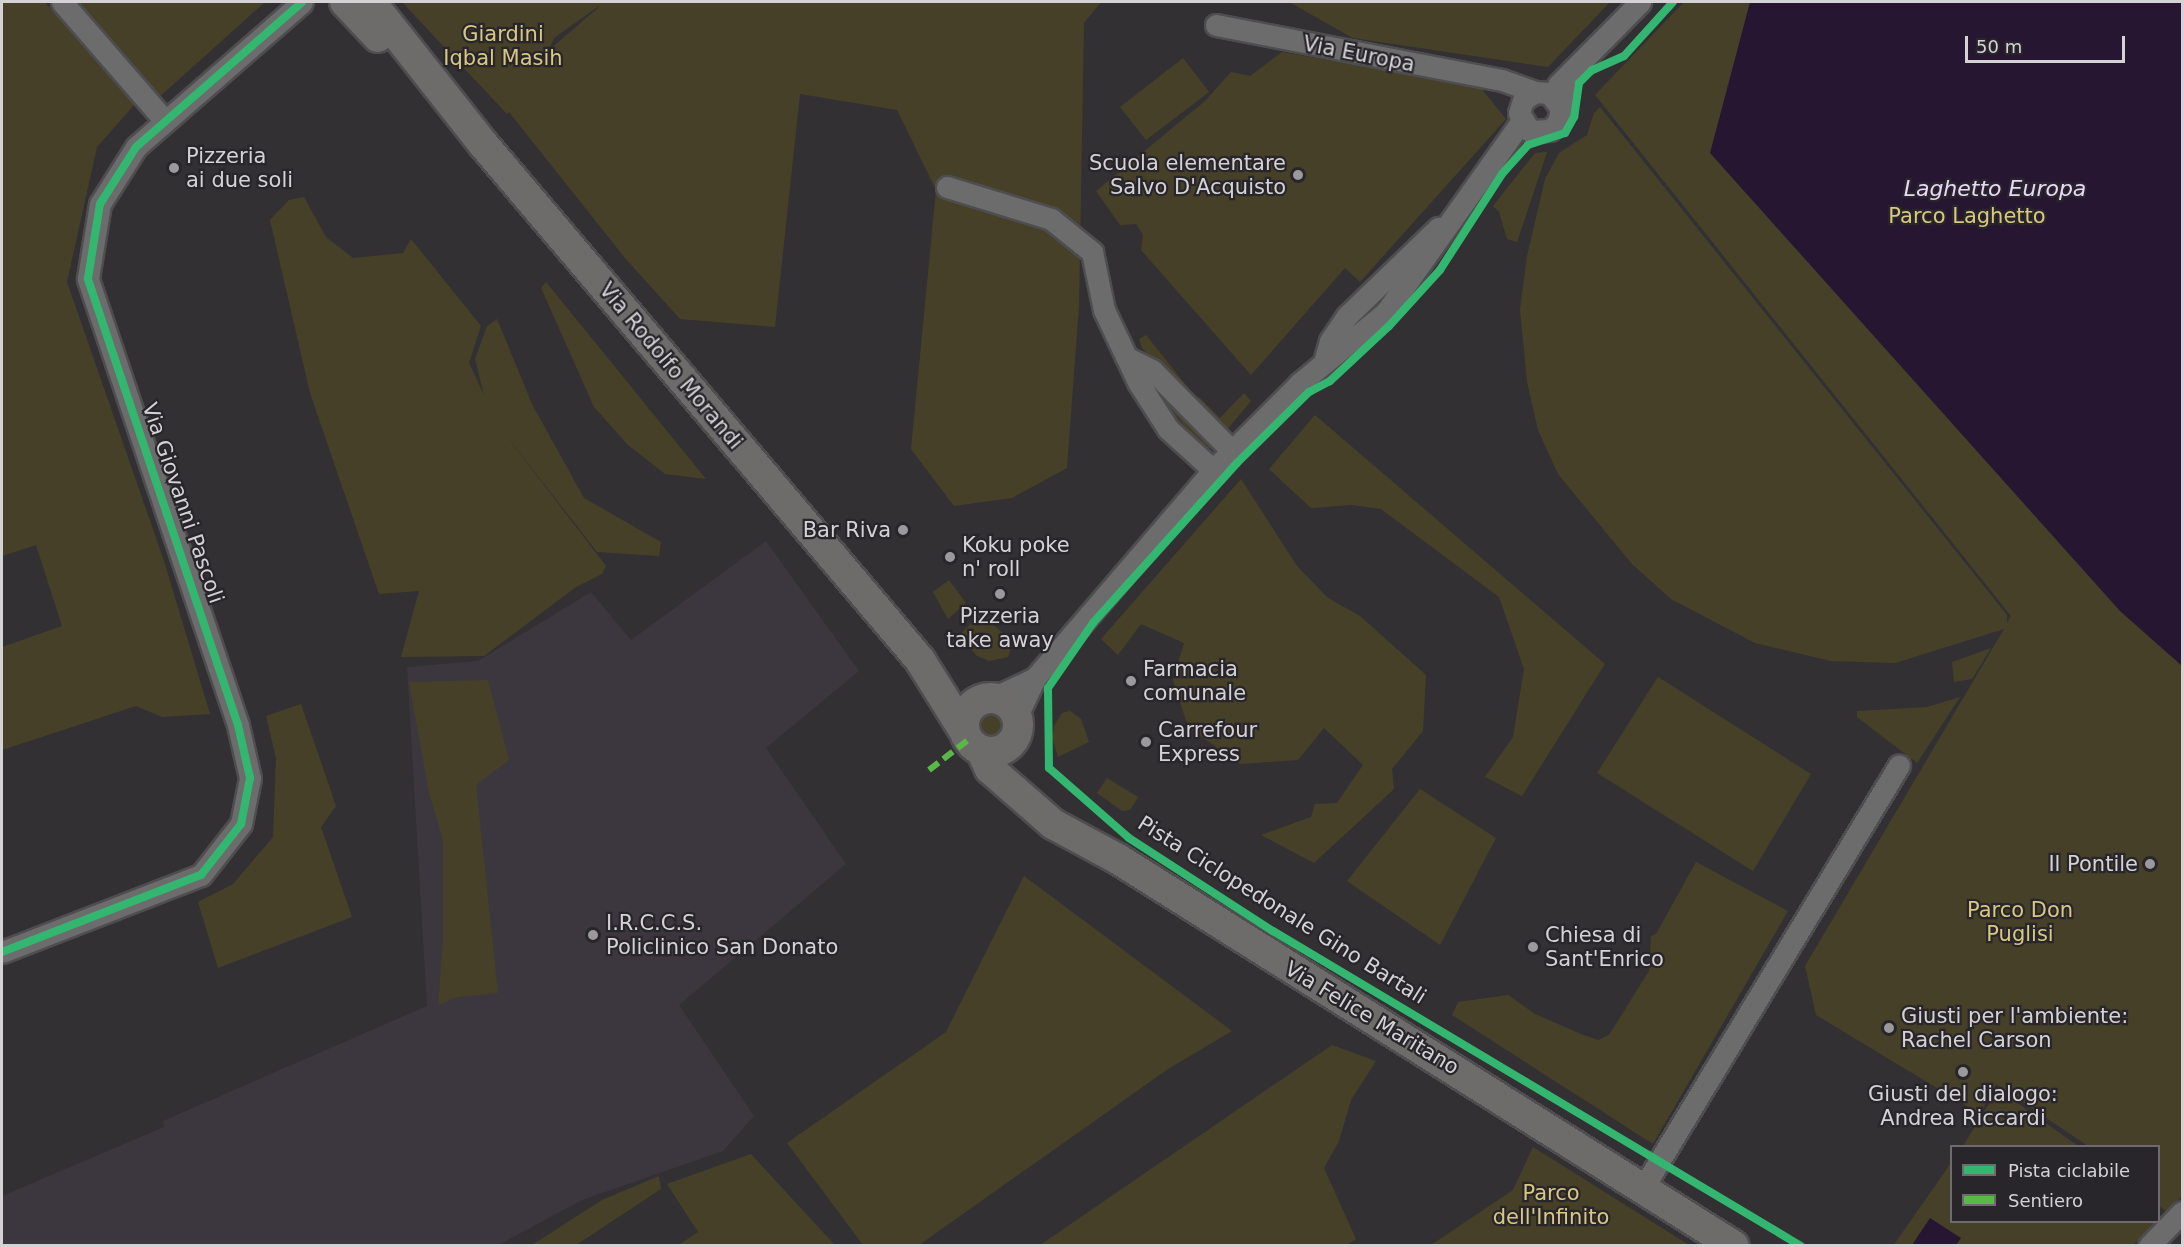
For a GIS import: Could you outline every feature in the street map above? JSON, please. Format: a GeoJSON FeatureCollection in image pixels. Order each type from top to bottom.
{"type":"FeatureCollection","features":[{"type":"Feature","properties":{"kind":"street"},"geometry":{"type":"LineString","coordinates":[[62,2],[165,121]]}},
{"type":"Feature","properties":{"kind":"street","name":"Via Giovanni Pascoli"},"geometry":{"type":"LineString","coordinates":[[2,952],[201,875],[241,824],[250,778],[238,725],[88,278],[100,204],[136,147],[302,2]]}},
{"type":"Feature","properties":{"kind":"street","name":"Via Rodolfo Morandi"},"geometry":{"type":"LineString","coordinates":[[345,2],[391,51],[413,57]]}},
{"type":"Feature","properties":{"kind":"street","name":"Via Rodolfo Morandi"},"geometry":{"type":"LineString","coordinates":[[359,2],[413,57]]}},
{"type":"Feature","properties":{"kind":"street","name":"Via Rodolfo Morandi"},"geometry":{"type":"LineString","coordinates":[[371,2],[413,57],[923,665],[972,740]]}},
{"type":"Feature","properties":{"kind":"street"},"geometry":{"type":"LineString","coordinates":[[1000,714],[968,709],[972,740],[999,751],[1000,714],[1035,678],[1213,470],[1324,362],[1330,341],[1347,316],[1461,204],[1523,122],[1523,100],[1548,98],[1640,2]]}},
{"type":"Feature","properties":{"kind":"street","name":"Via Europa"},"geometry":{"type":"LineString","coordinates":[[1216,25],[1502,80],[1548,98]]}},
{"type":"Feature","properties":{"kind":"street"},"geometry":{"type":"LineString","coordinates":[[1502,80],[1523,122],[1550,130],[1558,122],[1548,98]]}},
{"type":"Feature","properties":{"kind":"street"},"geometry":{"type":"LineString","coordinates":[[947,186],[1051,219],[1092,252],[1104,310],[1126,357],[1168,429],[1213,470]]}},
{"type":"Feature","properties":{"kind":"street"},"geometry":{"type":"LineString","coordinates":[[1126,357],[1152,370],[1232,451]]}},
{"type":"Feature","properties":{"kind":"street","name":"Via Rodolfo Morandi"},"geometry":{"type":"LineString","coordinates":[[923,665],[1000,714]]}},
{"type":"Feature","properties":{"kind":"street"},"geometry":{"type":"LineString","coordinates":[[1000,714],[1015,787]]}},
{"type":"Feature","properties":{"kind":"street","name":"Via Felice Maritano"},"geometry":{"type":"LineString","coordinates":[[972,740],[990,769],[1015,787],[1053,824],[1118,859],[1730,1244]]}},
{"type":"Feature","properties":{"kind":"street"},"geometry":{"type":"LineString","coordinates":[[1643,1188],[1899,765]]}},
{"type":"Feature","properties":{"kind":"street"},"geometry":{"type":"LineString","coordinates":[[2149,1245],[2182,1212]]}},
{"type":"Feature","properties":{"kind":"shaded area","name":"I.R.C.C.S. Policlinico San Donato"},"geometry":{"type":"Polygon","coordinates":[[[766,541],[859,671],[766,748],[846,864],[679,1005],[754,1116],[723,1151],[582,1200],[498,1245],[2,1245],[2,1196],[164,1127],[163,1121],[427,1006],[407,667],[478,661],[591,592],[631,640],[766,541]]]}},
{"type":"Feature","properties":{"kind":"green space"},"geometry":{"type":"Polygon","coordinates":[[[2,2],[45,2],[134,105],[97,147],[67,282],[164,561],[210,714],[162,717],[136,706],[2,750],[2,647],[62,626],[36,545],[2,556],[2,2]]]}},
{"type":"Feature","properties":{"kind":"green space"},"geometry":{"type":"Polygon","coordinates":[[[73,2],[265,2],[156,100],[73,2]]]}},
{"type":"Feature","properties":{"kind":"green space","name":"Giardini Iqbal Masih"},"geometry":{"type":"Polygon","coordinates":[[[402,2],[1101,2],[1084,23],[1079,306],[1067,468],[1012,498],[954,506],[911,449],[936,190],[897,110],[800,94],[775,327],[680,319],[625,258],[509,112],[507,114],[402,2]],[[599,7],[554,38],[549,50],[599,7]]]}},
{"type":"Feature","properties":{"kind":"green space"},"geometry":{"type":"Polygon","coordinates":[[[1289,2],[1610,2],[1548,67],[1353,38],[1289,2]]]}},
{"type":"Feature","properties":{"kind":"green space"},"geometry":{"type":"Polygon","coordinates":[[[1684,2],[2182,2],[2182,1196],[2167,1212],[2160,1207],[2160,1145],[2087,1145],[1996,1084],[1980,1114],[1816,1015],[1805,966],[2004,629],[1895,663],[1831,661],[1755,643],[1671,599],[1632,564],[1558,474],[1538,430],[1527,382],[1520,309],[1527,256],[1545,179],[1559,153],[1587,135],[1594,113],[1600,107],[2007,615],[2007,623],[2011,616],[1595,95],[1684,2]]]}},
{"type":"Feature","properties":{"kind":"green space"},"geometry":{"type":"Polygon","coordinates":[[[1282,52],[1480,87],[1506,119],[1360,282],[1345,268],[1251,375],[1141,250],[1143,235],[1136,224],[1120,225],[1096,191],[1205,101],[1231,72],[1250,76],[1282,52]]]}},
{"type":"Feature","properties":{"kind":"green space"},"geometry":{"type":"Polygon","coordinates":[[[1183,58],[1209,92],[1146,140],[1120,107],[1183,58]]]}},
{"type":"Feature","properties":{"kind":"green space"},"geometry":{"type":"Polygon","coordinates":[[[1547,152],[1517,242],[1507,239],[1499,212],[1493,206],[1535,153],[1547,152]]]}},
{"type":"Feature","properties":{"kind":"green space"},"geometry":{"type":"Polygon","coordinates":[[[304,197],[326,237],[353,258],[403,253],[411,239],[481,326],[469,363],[484,395],[475,359],[487,326],[497,319],[532,404],[584,498],[661,542],[659,556],[597,552],[498,425],[606,566],[602,574],[576,587],[484,656],[401,657],[419,591],[379,594],[310,393],[270,220],[289,200],[304,197]]]}},
{"type":"Feature","properties":{"kind":"green space"},"geometry":{"type":"Polygon","coordinates":[[[546,282],[706,479],[665,474],[628,445],[594,407],[541,288],[546,282]]]}},
{"type":"Feature","properties":{"kind":"green space"},"geometry":{"type":"Polygon","coordinates":[[[1146,335],[1190,390],[1184,397],[1142,348],[1139,339],[1146,335]]]}},
{"type":"Feature","properties":{"kind":"green space"},"geometry":{"type":"Polygon","coordinates":[[[1161,393],[1214,444],[1207,451],[1170,410],[1161,393]]]}},
{"type":"Feature","properties":{"kind":"green space"},"geometry":{"type":"Polygon","coordinates":[[[1244,393],[1251,401],[1225,432],[1194,405],[1199,397],[1220,418],[1244,393]]]}},
{"type":"Feature","properties":{"kind":"green space"},"geometry":{"type":"Polygon","coordinates":[[[1315,415],[1605,664],[1522,796],[1485,777],[1513,737],[1524,669],[1499,597],[1381,509],[1352,505],[1311,508],[1269,469],[1315,415]]]}},
{"type":"Feature","properties":{"kind":"green space"},"geometry":{"type":"Polygon","coordinates":[[[1241,479],[1297,566],[1328,598],[1360,616],[1426,675],[1423,731],[1392,769],[1394,789],[1314,863],[1261,835],[1311,817],[1315,804],[1337,803],[1363,765],[1324,728],[1298,760],[1240,764],[1188,727],[1173,680],[1184,643],[1141,624],[1118,655],[1101,639],[1241,479]]]}},
{"type":"Feature","properties":{"kind":"green space"},"geometry":{"type":"Polygon","coordinates":[[[949,580],[966,603],[948,619],[933,592],[949,580]]]}},
{"type":"Feature","properties":{"kind":"green space"},"geometry":{"type":"Polygon","coordinates":[[[979,616],[984,616],[1013,643],[1008,657],[989,661],[977,656],[962,639],[961,633],[979,616]]]}},
{"type":"Feature","properties":{"kind":"green space"},"geometry":{"type":"Polygon","coordinates":[[[1991,648],[1972,679],[1954,682],[1952,662],[1991,648]]]}},
{"type":"Feature","properties":{"kind":"green space"},"geometry":{"type":"Polygon","coordinates":[[[1658,677],[1811,774],[1753,871],[1597,773],[1658,677]]]}},
{"type":"Feature","properties":{"kind":"green space"},"geometry":{"type":"Polygon","coordinates":[[[488,680],[509,760],[476,785],[498,993],[458,997],[438,1005],[443,942],[443,840],[429,793],[409,682],[488,680]]]}},
{"type":"Feature","properties":{"kind":"green space"},"geometry":{"type":"Polygon","coordinates":[[[1960,697],[1917,763],[1857,717],[1857,711],[1927,707],[1960,697]]]}},
{"type":"Feature","properties":{"kind":"green space"},"geometry":{"type":"Polygon","coordinates":[[[301,704],[336,806],[321,827],[352,917],[218,968],[198,902],[233,884],[273,837],[276,758],[266,716],[301,704]]]}},
{"type":"Feature","properties":{"kind":"green space"},"geometry":{"type":"Polygon","coordinates":[[[1070,711],[1081,719],[1089,742],[1058,757],[1052,738],[1054,726],[1062,713],[1070,711]]]}},
{"type":"Feature","properties":{"kind":"green space"},"geometry":{"type":"Polygon","coordinates":[[[990,712],[998,716],[1002,724],[998,732],[990,736],[982,732],[978,724],[982,716],[990,712]]]}},
{"type":"Feature","properties":{"kind":"green space"},"geometry":{"type":"Polygon","coordinates":[[[1107,778],[1138,797],[1130,810],[1122,811],[1097,793],[1107,778]]]}},
{"type":"Feature","properties":{"kind":"green space"},"geometry":{"type":"Polygon","coordinates":[[[1420,789],[1496,838],[1440,945],[1347,881],[1420,789]]]}},
{"type":"Feature","properties":{"kind":"green space"},"geometry":{"type":"Polygon","coordinates":[[[1696,862],[1788,911],[1653,1144],[1452,1015],[1458,1002],[1508,995],[1535,1014],[1581,1034],[1598,1040],[1609,1035],[1649,971],[1651,936],[1656,934],[1696,862]]]}},
{"type":"Feature","properties":{"kind":"green space"},"geometry":{"type":"Polygon","coordinates":[[[1024,876],[1232,1031],[1168,1069],[919,1245],[863,1245],[787,1143],[946,1032],[1024,876]]]}},
{"type":"Feature","properties":{"kind":"green space"},"geometry":{"type":"Polygon","coordinates":[[[1332,1045],[1376,1061],[1351,1100],[1339,1141],[1324,1168],[1356,1239],[1347,1245],[1040,1245],[1332,1045]]]}},
{"type":"Feature","properties":{"kind":"green space"},"geometry":{"type":"Polygon","coordinates":[[[1998,1089],[2077,1145],[1964,1145],[1998,1089]]]}},
{"type":"Feature","properties":{"kind":"green space","name":"Parco dell'Infinito"},"geometry":{"type":"Polygon","coordinates":[[[1533,1147],[1689,1245],[1431,1245],[1513,1190],[1533,1147]]]}},
{"type":"Feature","properties":{"kind":"green space"},"geometry":{"type":"Polygon","coordinates":[[[751,1154],[835,1245],[679,1245],[698,1232],[667,1184],[751,1154]]]}},
{"type":"Feature","properties":{"kind":"green space"},"geometry":{"type":"Polygon","coordinates":[[[1950,1164],[1950,1223],[2157,1223],[2133,1245],[1893,1246],[1950,1164]]]}},
{"type":"Feature","properties":{"kind":"green space"},"geometry":{"type":"Polygon","coordinates":[[[659,1176],[661,1189],[576,1245],[532,1245],[602,1200],[659,1176]]]}},
{"type":"Feature","properties":{"kind":"water","name":"Laghetto Europa"},"geometry":{"type":"Polygon","coordinates":[[[1750,2],[2182,2],[2182,666],[2120,611],[1710,153],[1750,2]]]}},
{"type":"Feature","properties":{"kind":"water"},"geometry":{"type":"Polygon","coordinates":[[[1930,1218],[1961,1238],[1956,1245],[1912,1245],[1930,1218]]]}},
{"type":"Feature","properties":{"kind":"marked path"},"geometry":{"type":"LineString","coordinates":[[929,770],[968,740]]}},
{"type":"Feature","properties":{"kind":"cycle path"},"geometry":{"type":"LineString","coordinates":[[2,952],[201,875],[241,824],[250,778],[238,725],[88,278],[100,204],[136,147],[302,2]]}},
{"type":"Feature","properties":{"kind":"cycle path","name":"Pista Ciclopedonale Gino Bartali"},"geometry":{"type":"LineString","coordinates":[[1673,2],[1624,56],[1592,70],[1579,83],[1574,117],[1565,133],[1528,145],[1502,174],[1440,270],[1389,326],[1330,381],[1309,392],[1237,463],[1093,623],[1048,688],[1049,768],[1129,838],[1273,931],[1801,1246]]}},
{"type":"Feature","properties":{"kind":"place","name":"Pizzeria ai due soli"},"geometry":{"type":"Point","coordinates":[174,168]}},
{"type":"Feature","properties":{"kind":"place","name":"Scuola elementare Salvo D'Acquisto"},"geometry":{"type":"Point","coordinates":[1298,175]}},
{"type":"Feature","properties":{"kind":"place","name":"Bar Riva"},"geometry":{"type":"Point","coordinates":[903,530]}},
{"type":"Feature","properties":{"kind":"place","name":"Koku poke n' roll"},"geometry":{"type":"Point","coordinates":[950,557]}},
{"type":"Feature","properties":{"kind":"place","name":"Pizzeria take away"},"geometry":{"type":"Point","coordinates":[1000,594]}},
{"type":"Feature","properties":{"kind":"place","name":"Farmacia comunale"},"geometry":{"type":"Point","coordinates":[1131,681]}},
{"type":"Feature","properties":{"kind":"place","name":"Carrefour Express"},"geometry":{"type":"Point","coordinates":[1146,742]}},
{"type":"Feature","properties":{"kind":"place","name":"Il Pontile"},"geometry":{"type":"Point","coordinates":[2150,864]}},
{"type":"Feature","properties":{"kind":"place","name":"I.R.C.C.S. Policlinico San Donato"},"geometry":{"type":"Point","coordinates":[593,935]}},
{"type":"Feature","properties":{"kind":"place","name":"Chiesa di Sant'Enrico"},"geometry":{"type":"Point","coordinates":[1533,947]}},
{"type":"Feature","properties":{"kind":"place","name":"Giusti per l'ambiente: Rachel Carson"},"geometry":{"type":"Point","coordinates":[1889,1028]}},
{"type":"Feature","properties":{"kind":"place","name":"Giusti del dialogo: Andrea Riccardi"},"geometry":{"type":"Point","coordinates":[1963,1072]}},
{"type":"Feature","properties":{"kind":"park label","name":"Parco Laghetto"},"geometry":{"type":"Point","coordinates":[1967,216]}},
{"type":"Feature","properties":{"kind":"park label","name":"Parco Don Puglisi"},"geometry":{"type":"Point","coordinates":[2020,922]}}]}
